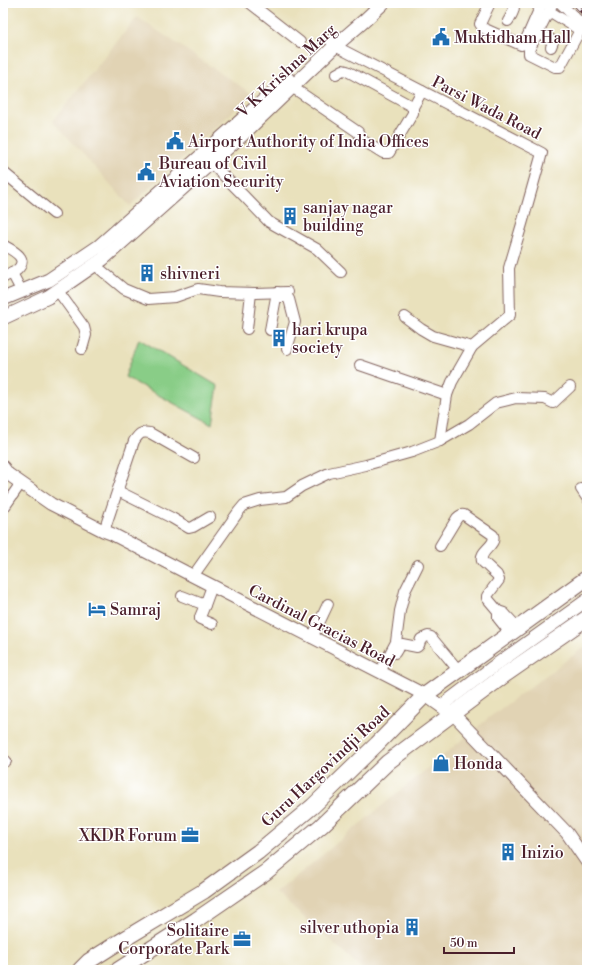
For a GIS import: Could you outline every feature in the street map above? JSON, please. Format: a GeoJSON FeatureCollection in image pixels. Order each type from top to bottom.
{"type":"FeatureCollection","features":[{"type":"Feature","properties":{"kind":"main road","name":"V K Krishna Marg"},"geometry":{"type":"LineString","coordinates":[[3,318],[48,297],[103,259],[241,136],[292,87],[370,3]]}},
{"type":"Feature","properties":{"kind":"main road","name":"V K Krishna Marg"},"geometry":{"type":"LineString","coordinates":[[3,299],[48,280],[98,247],[252,112],[333,43],[365,20],[383,3]]}},
{"type":"Feature","properties":{"kind":"main road","name":"Guru Hargovindji Road"},"geometry":{"type":"LineString","coordinates":[[80,970],[90,961],[116,944],[204,891],[258,852],[312,806],[377,744],[425,695],[587,578]]}},
{"type":"Feature","properties":{"kind":"main road"},"geometry":{"type":"LineString","coordinates":[[118,970],[196,920],[266,872],[321,826],[388,762],[446,710],[518,665],[587,618]]}},
{"type":"Feature","properties":{"kind":"street"},"geometry":{"type":"LineString","coordinates":[[250,3],[300,42]]}},
{"type":"Feature","properties":{"kind":"street"},"geometry":{"type":"LineString","coordinates":[[490,3],[480,24],[483,28],[521,45],[524,44],[548,6]]}},
{"type":"Feature","properties":{"kind":"street"},"geometry":{"type":"LineString","coordinates":[[508,21],[513,10],[513,3]]}},
{"type":"Feature","properties":{"kind":"street"},"geometry":{"type":"LineString","coordinates":[[560,3],[587,29]]}},
{"type":"Feature","properties":{"kind":"street"},"geometry":{"type":"LineString","coordinates":[[548,6],[578,29],[579,32],[560,67],[555,67],[529,54],[529,50],[548,6]]}},
{"type":"Feature","properties":{"kind":"street"},"geometry":{"type":"LineString","coordinates":[[538,32],[553,42],[551,47]]}},
{"type":"Feature","properties":{"kind":"street","name":"Parsi Wada Road"},"geometry":{"type":"LineString","coordinates":[[333,43],[542,153],[509,268],[510,315],[472,347],[452,382],[447,395],[440,441]]}},
{"type":"Feature","properties":{"kind":"street"},"geometry":{"type":"LineString","coordinates":[[336,74],[343,70],[347,71],[413,107]]}},
{"type":"Feature","properties":{"kind":"street"},"geometry":{"type":"LineString","coordinates":[[292,87],[358,132],[362,140],[383,154],[389,152],[413,113],[413,107],[422,91]]}},
{"type":"Feature","properties":{"kind":"street"},"geometry":{"type":"LineString","coordinates":[[211,163],[269,222],[317,249],[341,272]]}},
{"type":"Feature","properties":{"kind":"street"},"geometry":{"type":"LineString","coordinates":[[3,172],[54,214]]}},
{"type":"Feature","properties":{"kind":"street"},"geometry":{"type":"LineString","coordinates":[[3,246],[15,251],[21,258],[20,266],[17,270],[3,278]]}},
{"type":"Feature","properties":{"kind":"street"},"geometry":{"type":"LineString","coordinates":[[95,265],[124,289],[148,298],[175,297],[198,289],[219,292],[281,294],[289,299],[295,320],[287,349]]}},
{"type":"Feature","properties":{"kind":"street"},"geometry":{"type":"LineString","coordinates":[[12,273],[22,292]]}},
{"type":"Feature","properties":{"kind":"street"},"geometry":{"type":"LineString","coordinates":[[58,291],[84,327],[86,334],[82,349]]}},
{"type":"Feature","properties":{"kind":"street"},"geometry":{"type":"LineString","coordinates":[[247,329],[250,293]]}},
{"type":"Feature","properties":{"kind":"street"},"geometry":{"type":"LineString","coordinates":[[270,330],[281,294]]}},
{"type":"Feature","properties":{"kind":"street"},"geometry":{"type":"LineString","coordinates":[[405,316],[421,329],[433,336],[472,347]]}},
{"type":"Feature","properties":{"kind":"street"},"geometry":{"type":"LineString","coordinates":[[360,365],[447,395]]}},
{"type":"Feature","properties":{"kind":"street"},"geometry":{"type":"LineString","coordinates":[[193,576],[244,505],[260,500],[286,497],[302,486],[329,473],[366,465],[412,452],[440,441],[469,424],[496,403],[516,398],[545,399],[553,403],[570,387]]}},
{"type":"Feature","properties":{"kind":"street"},"geometry":{"type":"LineString","coordinates":[[104,531],[134,441],[139,435],[144,432],[150,433],[194,458]]}},
{"type":"Feature","properties":{"kind":"street","name":"Cardinal Gracias Road"},"geometry":{"type":"LineString","coordinates":[[3,467],[13,479],[51,504],[425,695],[446,710],[567,833],[587,862]]}},
{"type":"Feature","properties":{"kind":"street"},"geometry":{"type":"LineString","coordinates":[[3,509],[13,479]]}},
{"type":"Feature","properties":{"kind":"street"},"geometry":{"type":"LineString","coordinates":[[581,489],[587,498]]}},
{"type":"Feature","properties":{"kind":"street"},"geometry":{"type":"LineString","coordinates":[[118,492],[172,518],[189,528],[194,527],[210,517]]}},
{"type":"Feature","properties":{"kind":"street"},"geometry":{"type":"LineString","coordinates":[[440,546],[458,516],[462,515],[493,535],[494,542],[482,555],[481,559],[497,575],[499,582],[487,597],[498,611],[498,618],[514,631]]}},
{"type":"Feature","properties":{"kind":"street"},"geometry":{"type":"LineString","coordinates":[[382,673],[396,642],[400,611],[405,591],[418,565]]}},
{"type":"Feature","properties":{"kind":"street"},"geometry":{"type":"LineString","coordinates":[[212,586],[200,618],[212,624]]}},
{"type":"Feature","properties":{"kind":"street"},"geometry":{"type":"LineString","coordinates":[[182,596],[205,605]]}},
{"type":"Feature","properties":{"kind":"street"},"geometry":{"type":"LineString","coordinates":[[446,710],[490,669],[587,600]]}},
{"type":"Feature","properties":{"kind":"street"},"geometry":{"type":"LineString","coordinates":[[312,638],[328,604]]}},
{"type":"Feature","properties":{"kind":"street"},"geometry":{"type":"LineString","coordinates":[[382,673],[402,644],[417,647],[421,639],[428,636],[431,637],[459,671]]}},
{"type":"Feature","properties":{"kind":"shaded area"},"geometry":{"type":"Polygon","coordinates":[[[137,17],[252,94],[130,206],[53,121],[137,17]]]}},
{"type":"Feature","properties":{"kind":"shaded area"},"geometry":{"type":"Polygon","coordinates":[[[587,645],[587,970],[364,970],[276,893],[491,716],[587,645]]]}},
{"type":"Feature","properties":{"kind":"green space"},"geometry":{"type":"Polygon","coordinates":[[[139,339],[218,386],[212,424],[125,377],[139,339]]]}},
{"type":"Feature","properties":{"kind":"railway"},"geometry":{"type":"LineString","coordinates":[[574,3],[587,17]]}},
{"type":"Feature","properties":{"kind":"place","name":"Muktidham Hall"},"geometry":{"type":"Point","coordinates":[441,37]}},
{"type":"Feature","properties":{"kind":"place","name":"Airport Authority of India Offices"},"geometry":{"type":"Point","coordinates":[175,141]}},
{"type":"Feature","properties":{"kind":"place","name":"Bureau of Civil Aviation Security"},"geometry":{"type":"Point","coordinates":[146,172]}},
{"type":"Feature","properties":{"kind":"place","name":"sanjay nagar building"},"geometry":{"type":"Point","coordinates":[290,216]}},
{"type":"Feature","properties":{"kind":"place","name":"shivneri"},"geometry":{"type":"Point","coordinates":[147,273]}},
{"type":"Feature","properties":{"kind":"place","name":"hari krupa society"},"geometry":{"type":"Point","coordinates":[279,338]}},
{"type":"Feature","properties":{"kind":"place","name":"Samraj"},"geometry":{"type":"Point","coordinates":[97,609]}},
{"type":"Feature","properties":{"kind":"place","name":"Honda"},"geometry":{"type":"Point","coordinates":[441,763]}},
{"type":"Feature","properties":{"kind":"place","name":"XKDR Forum"},"geometry":{"type":"Point","coordinates":[190,835]}},
{"type":"Feature","properties":{"kind":"place","name":"Inizio"},"geometry":{"type":"Point","coordinates":[508,852]}},
{"type":"Feature","properties":{"kind":"place","name":"silver uthopia"},"geometry":{"type":"Point","coordinates":[412,927]}},
{"type":"Feature","properties":{"kind":"place","name":"Solitaire Corporate Park"},"geometry":{"type":"Point","coordinates":[242,939]}}]}
